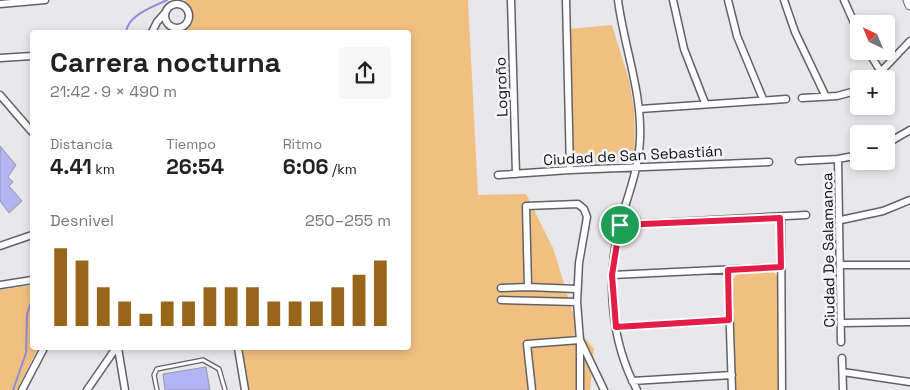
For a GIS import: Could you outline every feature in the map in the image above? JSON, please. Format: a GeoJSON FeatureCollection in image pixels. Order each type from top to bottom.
{"type":"FeatureCollection","features":[{"type":"Feature","properties":{"kind":"main road"},"geometry":{"type":"LineString","coordinates":[[908,0],[910,5]]}},
{"type":"Feature","properties":{"kind":"street"},"geometry":{"type":"LineString","coordinates":[[0,4],[45,0]]}},
{"type":"Feature","properties":{"kind":"street","name":"Logroño"},"geometry":{"type":"LineString","coordinates":[[511,0],[516,174]]}},
{"type":"Feature","properties":{"kind":"street"},"geometry":{"type":"LineString","coordinates":[[566,0],[570,170]]}},
{"type":"Feature","properties":{"kind":"street"},"geometry":{"type":"LineString","coordinates":[[618,0],[640,109],[640,138],[637,168],[620,225],[612,275],[616,327],[632,381],[637,390]]}},
{"type":"Feature","properties":{"kind":"street"},"geometry":{"type":"LineString","coordinates":[[673,0],[684,49],[705,104]]}},
{"type":"Feature","properties":{"kind":"street"},"geometry":{"type":"LineString","coordinates":[[728,0],[737,36],[763,99]]}},
{"type":"Feature","properties":{"kind":"street"},"geometry":{"type":"LineString","coordinates":[[784,0],[795,32],[826,97]]}},
{"type":"Feature","properties":{"kind":"street"},"geometry":{"type":"LineString","coordinates":[[844,0],[851,15]]}},
{"type":"Feature","properties":{"kind":"street"},"geometry":{"type":"LineString","coordinates":[[153,30],[157,22],[174,4],[185,3],[188,15],[187,22],[181,27],[168,30]]}},
{"type":"Feature","properties":{"kind":"street"},"geometry":{"type":"LineString","coordinates":[[166,12],[165,20],[173,28]]}},
{"type":"Feature","properties":{"kind":"street"},"geometry":{"type":"LineString","coordinates":[[883,70],[910,41]]}},
{"type":"Feature","properties":{"kind":"street"},"geometry":{"type":"LineString","coordinates":[[0,58],[30,56]]}},
{"type":"Feature","properties":{"kind":"street"},"geometry":{"type":"LineString","coordinates":[[802,98],[826,97],[850,93]]}},
{"type":"Feature","properties":{"kind":"street"},"geometry":{"type":"LineString","coordinates":[[0,95],[30,130]]}},
{"type":"Feature","properties":{"kind":"street"},"geometry":{"type":"LineString","coordinates":[[640,109],[763,99],[786,99]]}},
{"type":"Feature","properties":{"kind":"street"},"geometry":{"type":"LineString","coordinates":[[895,139],[910,130]]}},
{"type":"Feature","properties":{"kind":"street"},"geometry":{"type":"LineString","coordinates":[[799,161],[838,159],[850,156]]}},
{"type":"Feature","properties":{"kind":"street","name":"Ciudad De Salamanca"},"geometry":{"type":"LineString","coordinates":[[838,159],[841,220],[841,342]]}},
{"type":"Feature","properties":{"kind":"street","name":"Ciudad de San Sebastián"},"geometry":{"type":"LineString","coordinates":[[498,175],[688,164],[769,162]]}},
{"type":"Feature","properties":{"kind":"street"},"geometry":{"type":"LineString","coordinates":[[841,220],[860,217],[909,202]]}},
{"type":"Feature","properties":{"kind":"street"},"geometry":{"type":"LineString","coordinates":[[528,287],[526,206],[578,204],[584,209],[587,217],[579,263],[577,289],[580,390]]}},
{"type":"Feature","properties":{"kind":"street"},"geometry":{"type":"LineString","coordinates":[[620,225],[780,218],[806,215]]}},
{"type":"Feature","properties":{"kind":"street"},"geometry":{"type":"LineString","coordinates":[[780,218],[782,390]]}},
{"type":"Feature","properties":{"kind":"street"},"geometry":{"type":"LineString","coordinates":[[0,246],[30,236]]}},
{"type":"Feature","properties":{"kind":"street"},"geometry":{"type":"LineString","coordinates":[[841,265],[910,265]]}},
{"type":"Feature","properties":{"kind":"street"},"geometry":{"type":"LineString","coordinates":[[612,275],[781,267]]}},
{"type":"Feature","properties":{"kind":"street"},"geometry":{"type":"LineString","coordinates":[[728,270],[732,390]]}},
{"type":"Feature","properties":{"kind":"street"},"geometry":{"type":"LineString","coordinates":[[0,285],[30,280]]}},
{"type":"Feature","properties":{"kind":"street"},"geometry":{"type":"LineString","coordinates":[[501,288],[577,289]]}},
{"type":"Feature","properties":{"kind":"street"},"geometry":{"type":"LineString","coordinates":[[501,300],[577,302]]}},
{"type":"Feature","properties":{"kind":"street"},"geometry":{"type":"LineString","coordinates":[[616,327],[729,320]]}},
{"type":"Feature","properties":{"kind":"street"},"geometry":{"type":"LineString","coordinates":[[842,323],[910,322]]}},
{"type":"Feature","properties":{"kind":"street"},"geometry":{"type":"LineString","coordinates":[[532,390],[528,344],[580,340]]}},
{"type":"Feature","properties":{"kind":"street"},"geometry":{"type":"LineString","coordinates":[[580,340],[604,390]]}},
{"type":"Feature","properties":{"kind":"street"},"geometry":{"type":"LineString","coordinates":[[22,390],[43,350]]}},
{"type":"Feature","properties":{"kind":"street"},"geometry":{"type":"LineString","coordinates":[[87,390],[116,350]]}},
{"type":"Feature","properties":{"kind":"street"},"geometry":{"type":"LineString","coordinates":[[117,350],[126,390]]}},
{"type":"Feature","properties":{"kind":"street"},"geometry":{"type":"LineString","coordinates":[[238,350],[245,390]]}},
{"type":"Feature","properties":{"kind":"street"},"geometry":{"type":"LineString","coordinates":[[842,358],[843,390]]}},
{"type":"Feature","properties":{"kind":"street"},"geometry":{"type":"LineString","coordinates":[[843,372],[910,382]]}},
{"type":"Feature","properties":{"kind":"street"},"geometry":{"type":"LineString","coordinates":[[632,381],[732,375]]}},
{"type":"Feature","properties":{"kind":"lane"},"geometry":{"type":"LineString","coordinates":[[157,390],[154,375],[157,369],[203,360],[214,364],[219,369],[225,390]]}},
{"type":"Feature","properties":{"kind":"shaded area"},"geometry":{"type":"Polygon","coordinates":[[[185,0],[468,0],[478,195],[526,194],[553,248],[578,329],[594,349],[590,390],[246,390],[238,350],[411,350],[411,30],[172,30],[189,28],[185,0]]]}},
{"type":"Feature","properties":{"kind":"shaded area"},"geometry":{"type":"Polygon","coordinates":[[[612,25],[629,80],[634,109],[635,155],[627,161],[580,164],[574,156],[570,29],[612,25]]]}},
{"type":"Feature","properties":{"kind":"shaded area"},"geometry":{"type":"Polygon","coordinates":[[[773,271],[778,277],[779,390],[735,390],[733,279],[737,273],[773,271]]]}},
{"type":"Feature","properties":{"kind":"shaded area"},"geometry":{"type":"Polygon","coordinates":[[[30,285],[30,350],[37,350],[17,390],[0,390],[0,290],[30,285]]]}},
{"type":"Feature","properties":{"kind":"building"},"geometry":{"type":"Polygon","coordinates":[[[0,146],[16,165],[8,177],[13,182],[9,186],[22,201],[9,213],[0,201],[0,146]]]}},
{"type":"Feature","properties":{"kind":"building"},"geometry":{"type":"Polygon","coordinates":[[[206,367],[210,390],[165,390],[163,374],[206,367]]]}},
{"type":"Feature","properties":{"kind":"waterway"},"geometry":{"type":"LineString","coordinates":[[127,30],[136,16],[167,0]]}},
{"type":"Feature","properties":{"kind":"waterway"},"geometry":{"type":"LineString","coordinates":[[13,390],[26,353],[27,314],[30,306]]}},
{"type":"Feature","properties":{"kind":"route"},"geometry":{"type":"LineString","coordinates":[[780,218],[781,267],[728,270],[729,320],[616,327],[612,297],[612,275],[620,225],[780,218]]}}]}
